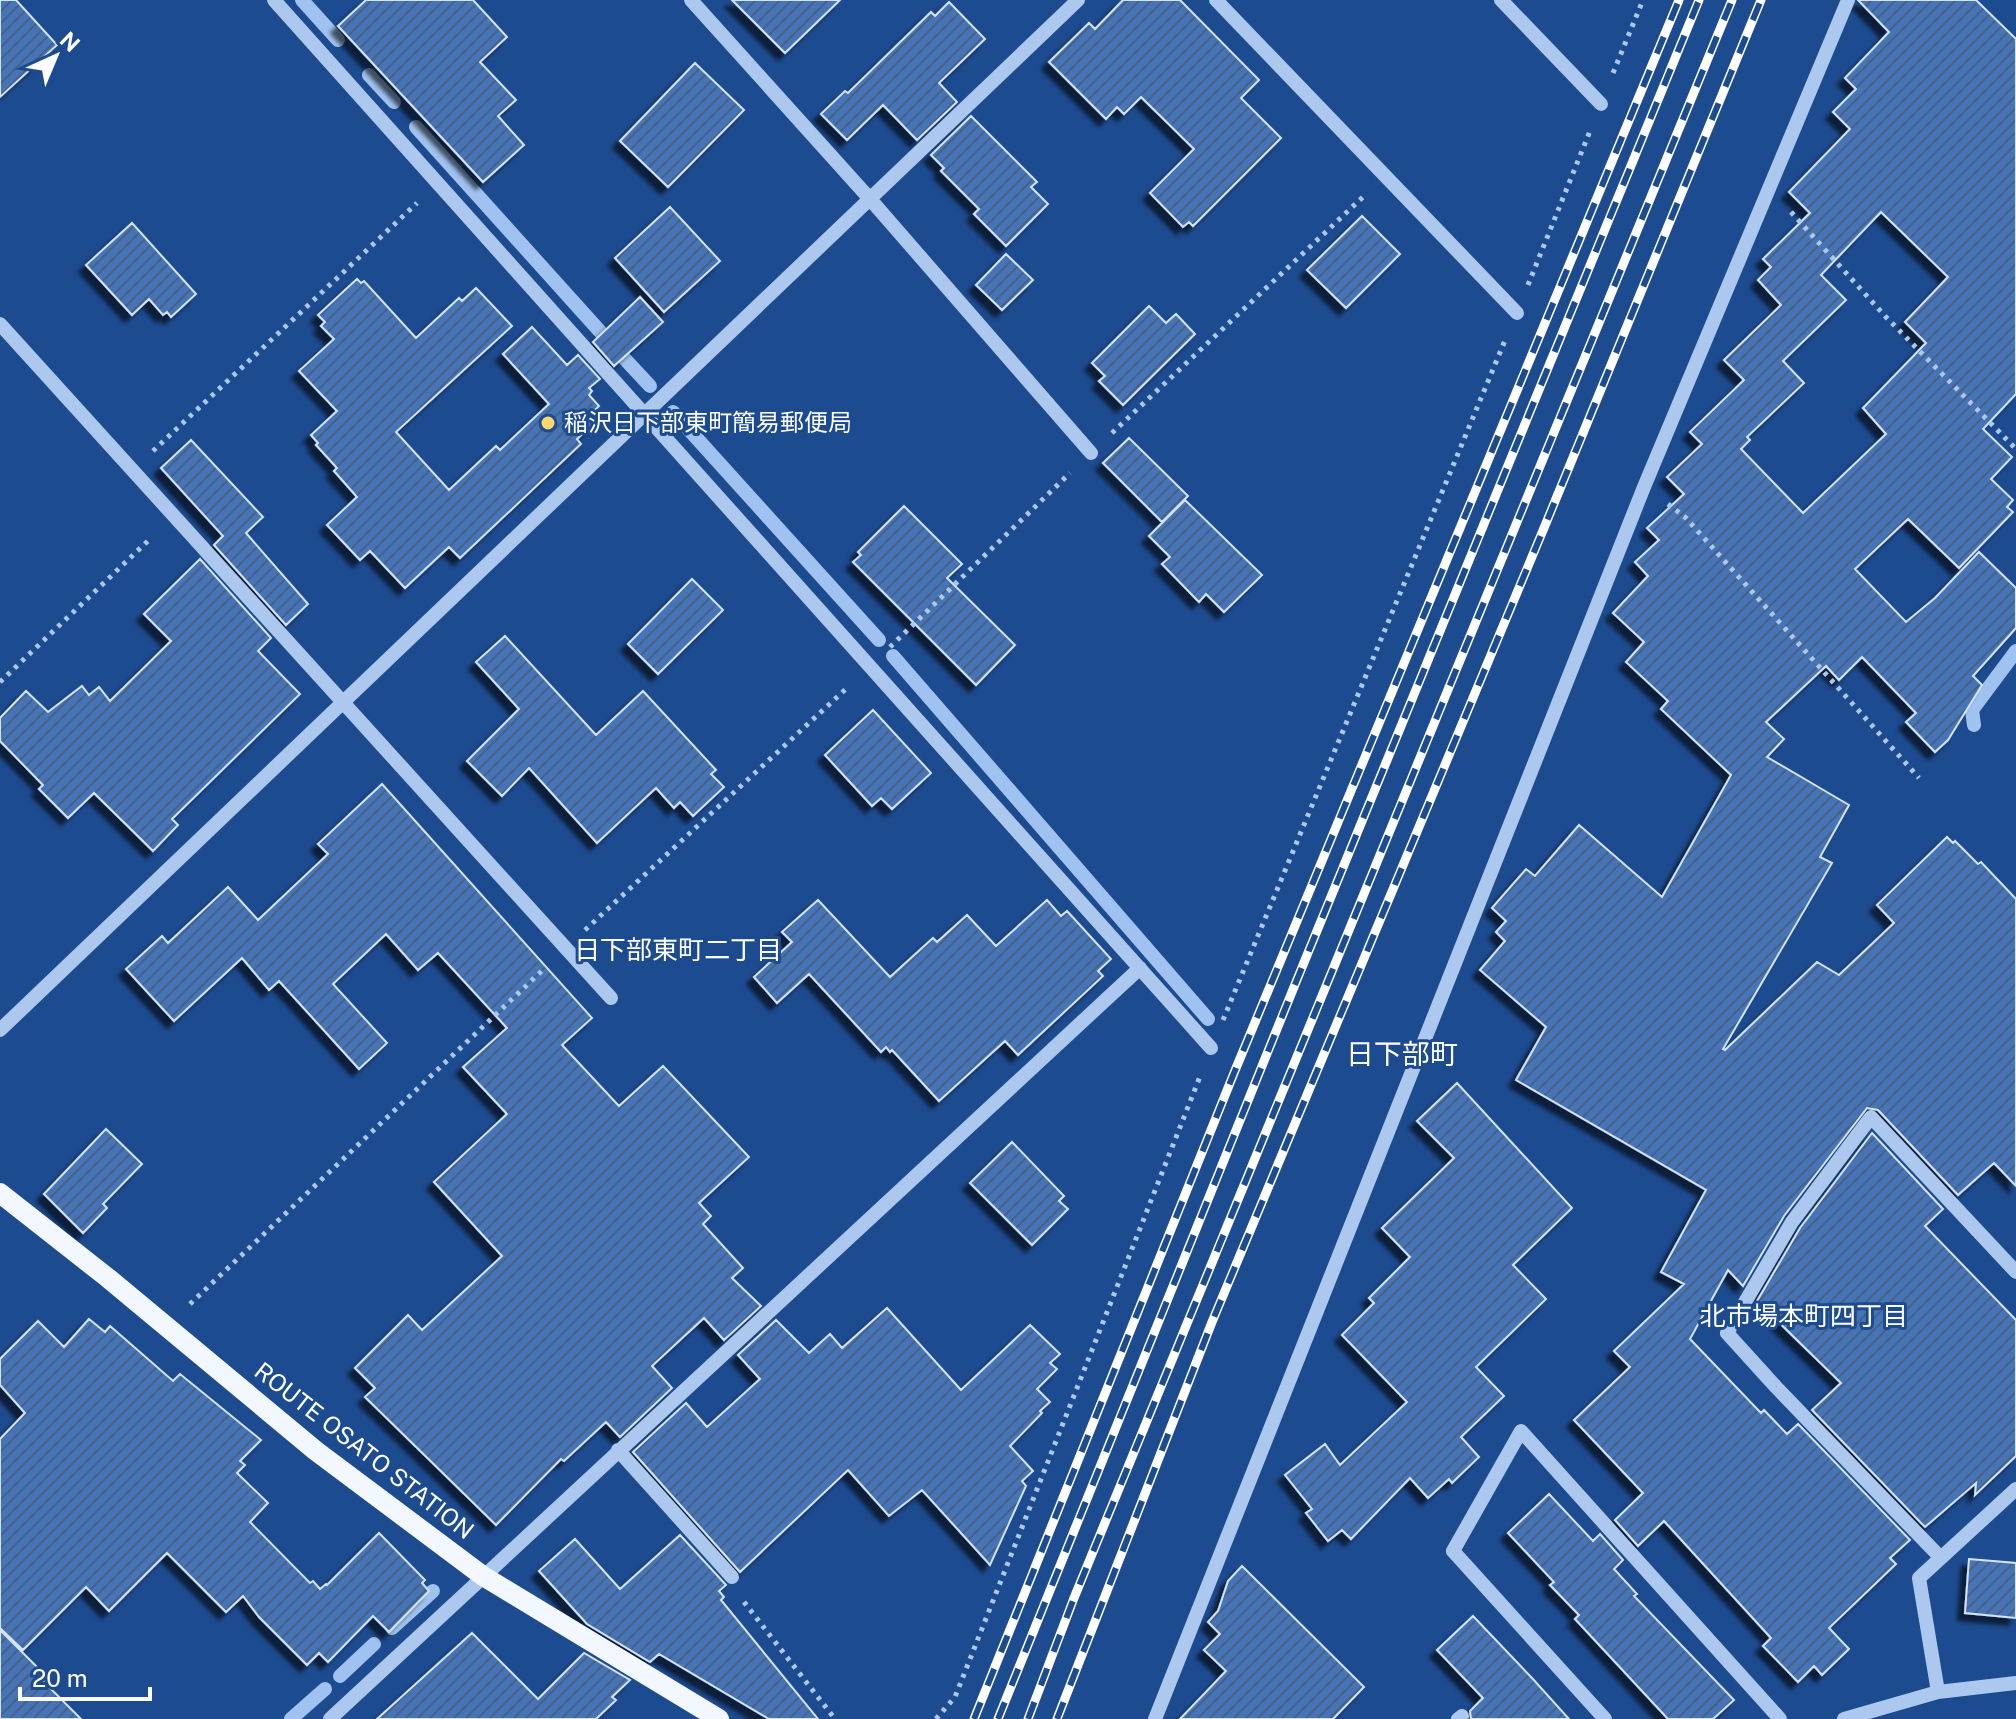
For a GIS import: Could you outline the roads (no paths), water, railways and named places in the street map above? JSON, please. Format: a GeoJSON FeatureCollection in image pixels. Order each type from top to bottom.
{"type":"FeatureCollection","features":[{"type":"Feature","properties":{"kind":"main road","name":"ROUTE OSATO STATION"},"geometry":{"type":"LineString","coordinates":[[0,1193],[316,1451],[483,1576],[719,1719]]}},
{"type":"Feature","properties":{"kind":"street"},"geometry":{"type":"LineString","coordinates":[[274,0],[1211,1048]]}},
{"type":"Feature","properties":{"kind":"street"},"geometry":{"type":"LineString","coordinates":[[691,0],[870,199],[1091,453]]}},
{"type":"Feature","properties":{"kind":"street"},"geometry":{"type":"LineString","coordinates":[[0,1030],[1078,0]]}},
{"type":"Feature","properties":{"kind":"street"},"geometry":{"type":"LineString","coordinates":[[1216,0],[1517,313]]}},
{"type":"Feature","properties":{"kind":"street"},"geometry":{"type":"LineString","coordinates":[[1501,0],[1601,104]]}},
{"type":"Feature","properties":{"kind":"street"},"geometry":{"type":"LineString","coordinates":[[1155,1719],[1644,487],[1848,0]]}},
{"type":"Feature","properties":{"kind":"street"},"geometry":{"type":"LineString","coordinates":[[0,324],[611,998]]}},
{"type":"Feature","properties":{"kind":"street"},"geometry":{"type":"LineString","coordinates":[[330,1719],[1140,968]]}},
{"type":"Feature","properties":{"kind":"street"},"geometry":{"type":"LineString","coordinates":[[1941,1558],[1727,1333],[1792,1222],[1871,1117],[2016,1272]]}},
{"type":"Feature","properties":{"kind":"street"},"geometry":{"type":"LineString","coordinates":[[1605,1719],[1453,1551],[1521,1431],[1780,1719]]}},
{"type":"Feature","properties":{"kind":"street"},"geometry":{"type":"LineString","coordinates":[[618,1450],[732,1577]]}},
{"type":"Feature","properties":{"kind":"street"},"geometry":{"type":"LineString","coordinates":[[1938,1692],[1919,1578],[2016,1489]]}},
{"type":"Feature","properties":{"kind":"street"},"geometry":{"type":"LineString","coordinates":[[1844,1719],[1938,1692],[2016,1683]]}},
{"type":"Feature","properties":{"kind":"waterway"},"geometry":{"type":"LineString","coordinates":[[302,0],[338,40]]}},
{"type":"Feature","properties":{"kind":"waterway"},"geometry":{"type":"LineString","coordinates":[[369,75],[394,102]]}},
{"type":"Feature","properties":{"kind":"waterway"},"geometry":{"type":"LineString","coordinates":[[416,127],[605,337]]}},
{"type":"Feature","properties":{"kind":"waterway"},"geometry":{"type":"LineString","coordinates":[[623,357],[650,386]]}},
{"type":"Feature","properties":{"kind":"waterway"},"geometry":{"type":"LineString","coordinates":[[673,412],[879,640]]}},
{"type":"Feature","properties":{"kind":"waterway"},"geometry":{"type":"LineString","coordinates":[[1974,725],[1972,710],[2016,651]]}},
{"type":"Feature","properties":{"kind":"waterway"},"geometry":{"type":"LineString","coordinates":[[893,656],[1208,1019]]}},
{"type":"Feature","properties":{"kind":"waterway"},"geometry":{"type":"LineString","coordinates":[[392,1628],[433,1591]]}},
{"type":"Feature","properties":{"kind":"waterway"},"geometry":{"type":"LineString","coordinates":[[340,1676],[374,1644]]}},
{"type":"Feature","properties":{"kind":"waterway"},"geometry":{"type":"LineString","coordinates":[[291,1719],[325,1689]]}},
{"type":"Feature","properties":{"kind":"railway"},"geometry":{"type":"LineString","coordinates":[[974,1719],[1234,1073],[1679,0]]}},
{"type":"Feature","properties":{"kind":"railway"},"geometry":{"type":"LineString","coordinates":[[998,1719],[1699,0]]}},
{"type":"Feature","properties":{"kind":"railway"},"geometry":{"type":"LineString","coordinates":[[1028,1719],[1074,1598],[1732,0]]}},
{"type":"Feature","properties":{"kind":"railway"},"geometry":{"type":"LineString","coordinates":[[1057,1719],[1212,1322],[1761,0]]}},
{"type":"Feature","properties":{"kind":"place","name":"稲沢日下部東町簡易郵便局"},"geometry":{"type":"Point","coordinates":[548,423]}},
{"type":"Feature","properties":{"kind":"district","name":"日下部東町二丁目"},"geometry":{"type":"Point","coordinates":[678,950]}},
{"type":"Feature","properties":{"kind":"district","name":"日下部町"},"geometry":{"type":"Point","coordinates":[1402,1054]}},
{"type":"Feature","properties":{"kind":"district","name":"北市場本町四丁目"},"geometry":{"type":"Point","coordinates":[1804,1316]}}]}
